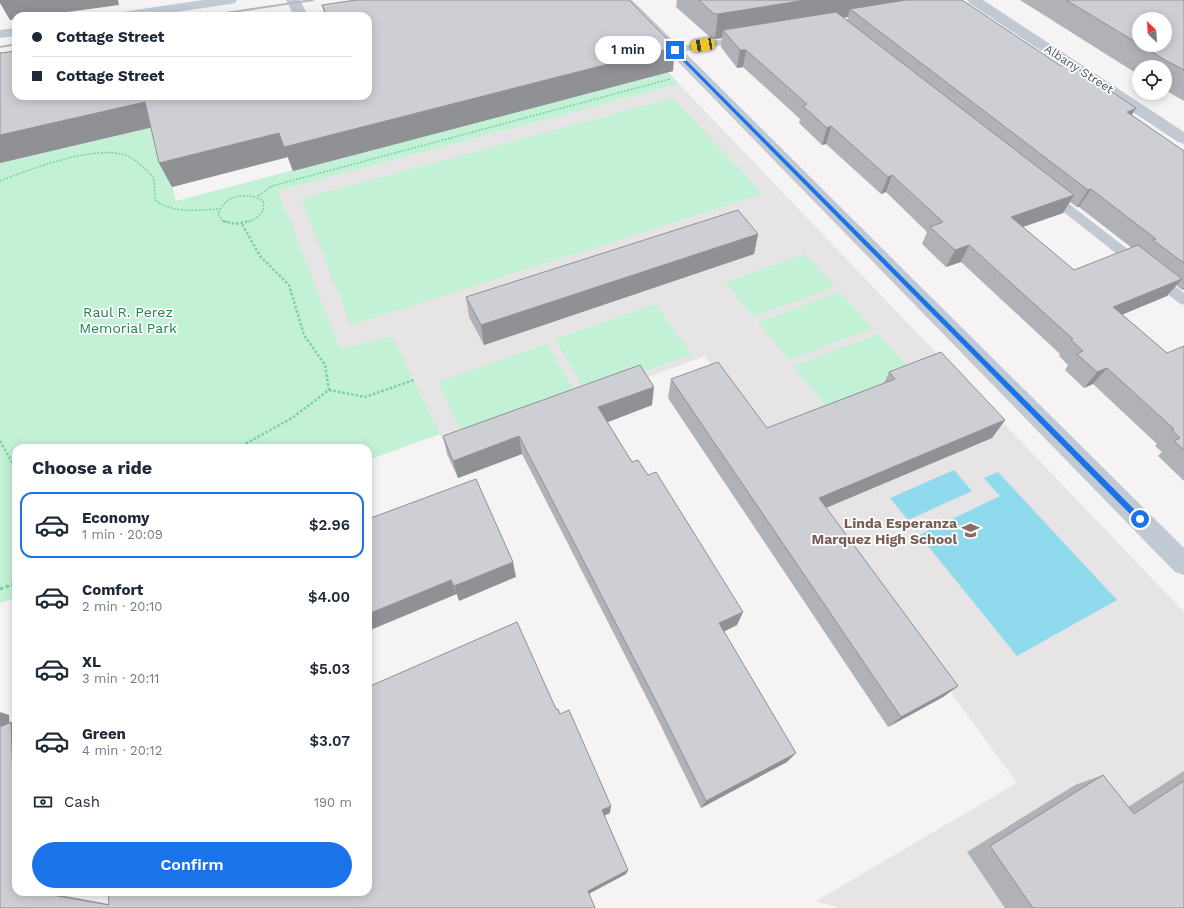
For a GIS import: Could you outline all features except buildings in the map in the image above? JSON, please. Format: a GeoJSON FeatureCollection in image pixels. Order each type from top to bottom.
{"type":"FeatureCollection","features":[{"type":"Feature","properties":{"kind":"street"},"geometry":{"type":"LineString","coordinates":[[149,12],[230,0]]}},
{"type":"Feature","properties":{"kind":"street"},"geometry":{"type":"LineString","coordinates":[[293,0],[299,12]]}},
{"type":"Feature","properties":{"kind":"street"},"geometry":{"type":"LineString","coordinates":[[625,0],[1184,564]]}},
{"type":"Feature","properties":{"kind":"street","name":"Albany Street"},"geometry":{"type":"LineString","coordinates":[[972,0],[1184,138]]}},
{"type":"Feature","properties":{"kind":"street"},"geometry":{"type":"LineString","coordinates":[[0,34],[12,32]]}},
{"type":"Feature","properties":{"kind":"lane"},"geometry":{"type":"LineString","coordinates":[[675,50],[750,37]]}},
{"type":"Feature","properties":{"kind":"lane"},"geometry":{"type":"LineString","coordinates":[[1040,186],[1184,300]]}},
{"type":"Feature","properties":{"kind":"path"},"geometry":{"type":"LineString","coordinates":[[258,196],[265,203],[265,208],[257,218],[242,224],[235,224],[223,221],[218,214],[219,209],[228,200],[243,195],[258,196],[272,186],[696,72]]}},
{"type":"Feature","properties":{"kind":"path"},"geometry":{"type":"LineString","coordinates":[[0,181],[55,162],[105,153],[124,154],[140,163],[154,178],[155,200],[162,206],[175,210],[219,209]]}},
{"type":"Feature","properties":{"kind":"path"},"geometry":{"type":"LineString","coordinates":[[242,224],[260,256],[289,285],[304,335],[325,366],[329,390]]}},
{"type":"Feature","properties":{"kind":"path"},"geometry":{"type":"LineString","coordinates":[[245,444],[292,418],[329,390],[365,397],[414,380]]}},
{"type":"Feature","properties":{"kind":"path"},"geometry":{"type":"LineString","coordinates":[[0,441],[12,462]]}},
{"type":"Feature","properties":{"kind":"path"},"geometry":{"type":"LineString","coordinates":[[0,588],[12,584]]}},
{"type":"Feature","properties":{"kind":"shaded area","name":"Linda Esperanza Marquez High School"},"geometry":{"type":"Polygon","coordinates":[[[679,84],[1184,612],[1184,908],[840,908],[816,901],[1017,783],[705,356],[448,451],[392,336],[340,350],[277,191],[679,84]]]}},
{"type":"Feature","properties":{"kind":"green space","name":"Raul R. Perez Memorial Park"},"geometry":{"type":"Polygon","coordinates":[[[668,72],[679,84],[278,191],[340,349],[392,336],[440,434],[372,459],[372,444],[12,444],[12,599],[0,603],[0,163],[158,126],[176,201],[668,72]]]}},
{"type":"Feature","properties":{"kind":"green space"},"geometry":{"type":"Polygon","coordinates":[[[673,98],[763,194],[351,325],[301,199],[673,98]]]}},
{"type":"Feature","properties":{"kind":"green space"},"geometry":{"type":"Polygon","coordinates":[[[805,254],[835,287],[753,317],[725,282],[805,254]]]}},
{"type":"Feature","properties":{"kind":"green space"},"geometry":{"type":"Polygon","coordinates":[[[840,292],[873,328],[789,360],[758,322],[840,292]]]}},
{"type":"Feature","properties":{"kind":"green space"},"geometry":{"type":"Polygon","coordinates":[[[655,304],[692,354],[587,393],[555,339],[655,304]]]}},
{"type":"Feature","properties":{"kind":"green space"},"geometry":{"type":"Polygon","coordinates":[[[878,334],[914,373],[827,408],[793,366],[878,334]]]}},
{"type":"Feature","properties":{"kind":"green space"},"geometry":{"type":"Polygon","coordinates":[[[547,344],[579,399],[465,441],[438,382],[547,344]]]}},
{"type":"Feature","properties":{"kind":"water"},"geometry":{"type":"Polygon","coordinates":[[[954,470],[972,491],[908,520],[890,498],[954,470]]]}},
{"type":"Feature","properties":{"kind":"water"},"geometry":{"type":"Polygon","coordinates":[[[998,472],[1117,600],[1017,656],[919,535],[1000,496],[984,478],[998,472]]]}},
{"type":"Feature","properties":{"kind":"railway"},"geometry":{"type":"LineString","coordinates":[[233,12],[313,0]]}},
{"type":"Feature","properties":{"kind":"railway"},"geometry":{"type":"LineString","coordinates":[[0,47],[12,45]]}},
{"type":"Feature","properties":{"kind":"place","name":"Linda Esperanza Marquez High School"},"geometry":{"type":"Point","coordinates":[970,531]}},
{"type":"Feature","properties":{"kind":"route"},"geometry":{"type":"LineString","coordinates":[[675,50],[1140,519]]}}]}
